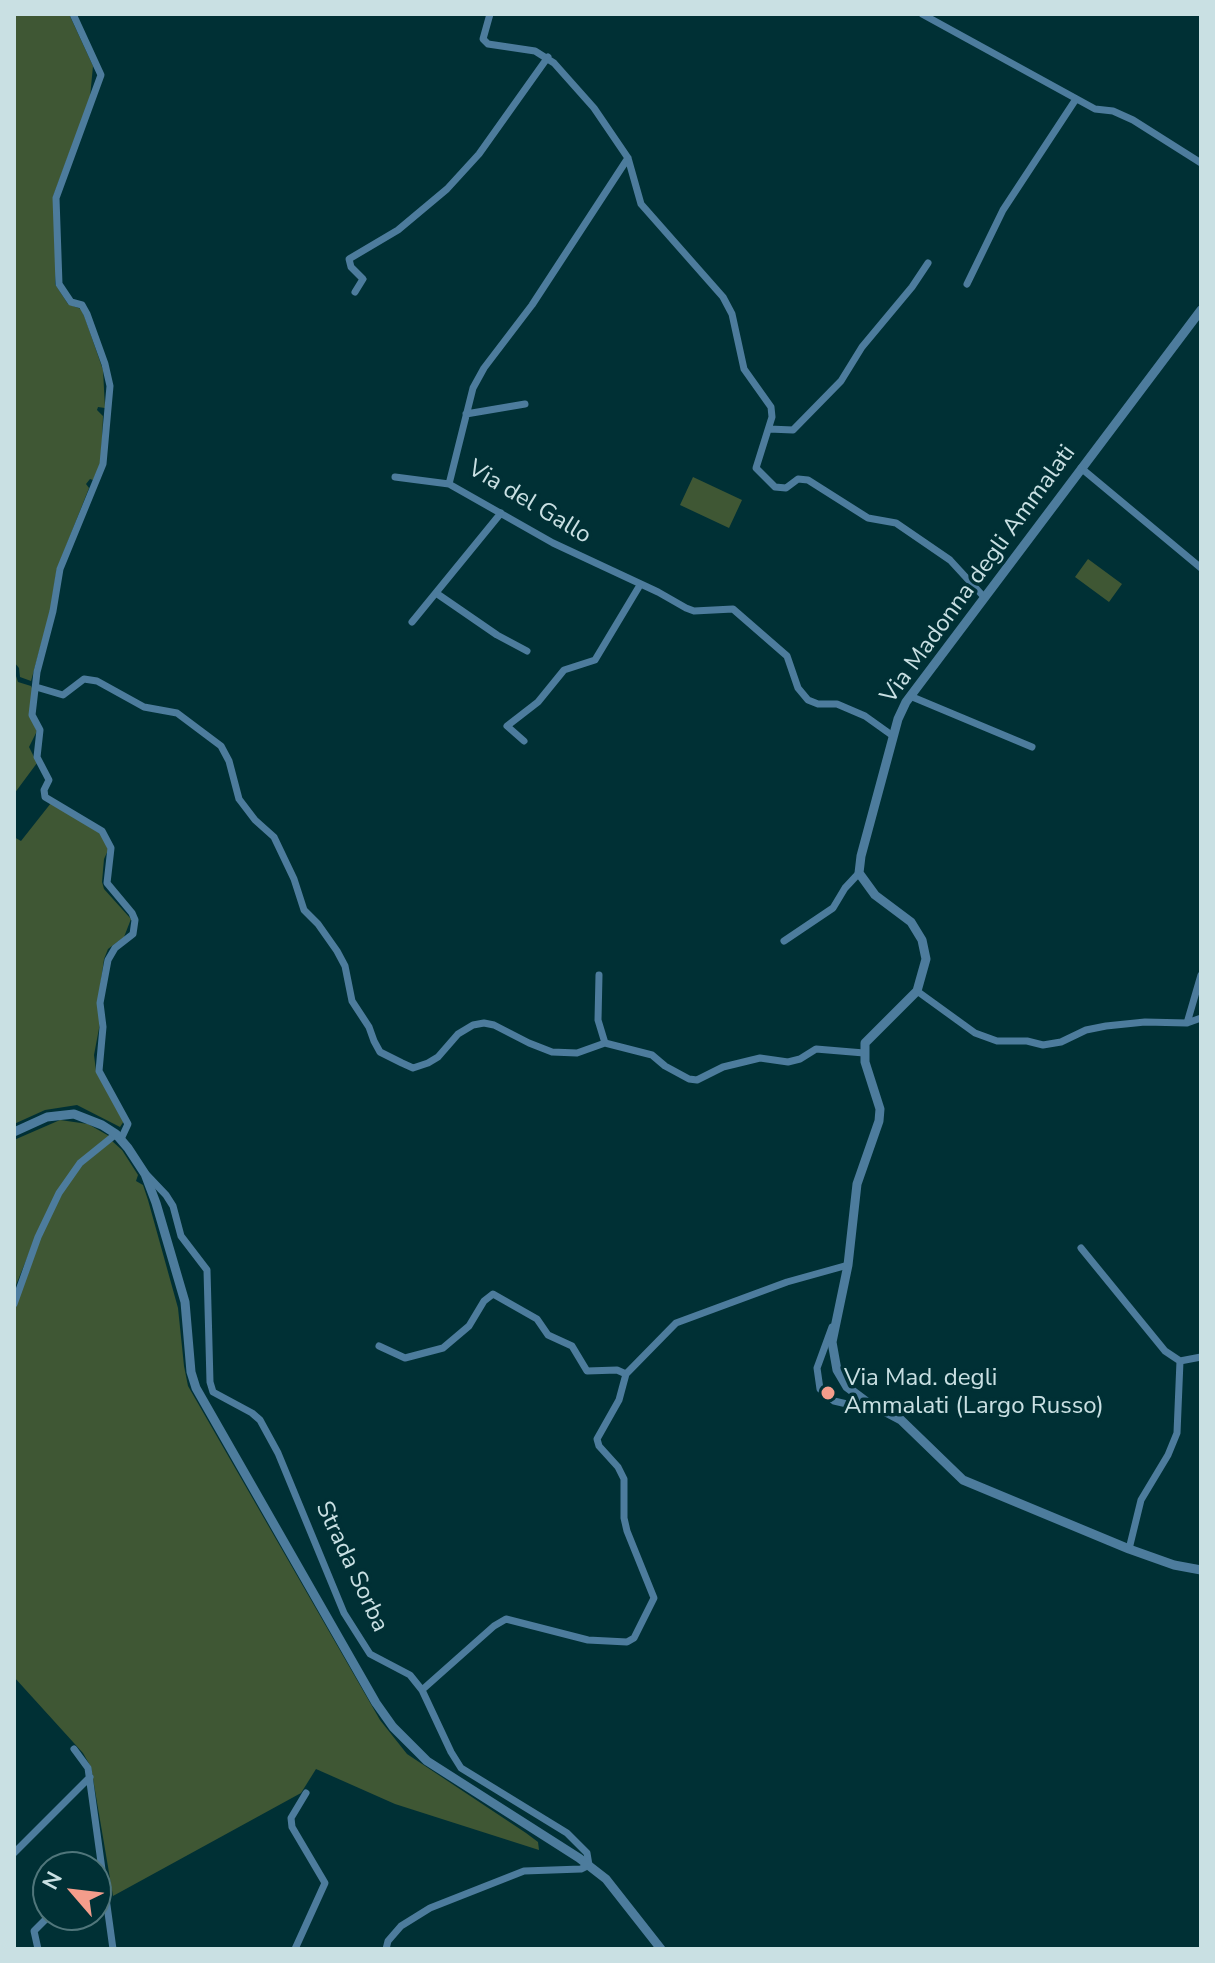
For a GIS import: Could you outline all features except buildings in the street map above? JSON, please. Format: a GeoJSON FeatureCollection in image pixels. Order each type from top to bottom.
{"type":"FeatureCollection","features":[{"type":"Feature","properties":{"kind":"street"},"geometry":{"type":"LineString","coordinates":[[14,1304],[38,1237],[59,1193],[80,1163],[119,1137],[128,1124],[99,1071],[103,1027],[100,1003],[108,960],[115,948],[133,934],[135,920],[107,883],[111,848],[102,831],[45,797],[44,790],[49,780],[37,757],[40,730],[32,715],[60,569],[103,464],[110,386],[87,314],[82,305],[71,302],[59,284],[56,198],[101,75],[73,14]]}},
{"type":"Feature","properties":{"kind":"street"},"geometry":{"type":"LineString","coordinates":[[490,14],[483,39],[488,44],[535,51],[548,57],[594,108],[628,158],[641,204],[723,297],[732,314],[744,369],[771,407],[769,429],[756,468],[775,487],[786,488],[798,479],[808,480],[868,518],[896,523],[950,560],[984,597]]}},
{"type":"Feature","properties":{"kind":"street"},"geometry":{"type":"LineString","coordinates":[[922,14],[1095,109],[1113,111],[1133,120],[1201,163]]}},
{"type":"Feature","properties":{"kind":"street"},"geometry":{"type":"LineString","coordinates":[[355,292],[363,279],[351,267],[349,259],[398,230],[447,189],[479,154],[548,57]]}},
{"type":"Feature","properties":{"kind":"street"},"geometry":{"type":"LineString","coordinates":[[967,284],[1003,210],[1076,99]]}},
{"type":"Feature","properties":{"kind":"street","name":"Via del Gallo"},"geometry":{"type":"LineString","coordinates":[[628,158],[532,305],[484,368],[473,388],[449,484],[578,556],[694,611],[733,609],[787,656],[798,688],[808,700],[818,704],[837,704],[865,716],[893,736]]}},
{"type":"Feature","properties":{"kind":"street"},"geometry":{"type":"LineString","coordinates":[[769,429],[793,430],[841,381],[862,347],[928,263]]}},
{"type":"Feature","properties":{"kind":"street","name":"Via Madonna degli Ammalati"},"geometry":{"type":"LineString","coordinates":[[859,873],[902,709],[1200,312]]}},
{"type":"Feature","properties":{"kind":"street"},"geometry":{"type":"LineString","coordinates":[[466,414],[525,404]]}},
{"type":"Feature","properties":{"kind":"street"},"geometry":{"type":"LineString","coordinates":[[1081,468],[1201,568]]}},
{"type":"Feature","properties":{"kind":"street"},"geometry":{"type":"LineString","coordinates":[[395,477],[449,484]]}},
{"type":"Feature","properties":{"kind":"street"},"geometry":{"type":"LineString","coordinates":[[412,622],[501,513]]}},
{"type":"Feature","properties":{"kind":"street"},"geometry":{"type":"LineString","coordinates":[[524,741],[507,726],[538,702],[564,670],[595,660],[640,585]]}},
{"type":"Feature","properties":{"kind":"street"},"geometry":{"type":"LineString","coordinates":[[436,593],[497,635],[527,651]]}},
{"type":"Feature","properties":{"kind":"street"},"geometry":{"type":"LineString","coordinates":[[36,687],[63,695],[84,679],[97,681],[144,707],[177,713],[221,746],[229,761],[239,799],[255,820],[274,837],[294,879],[304,910],[330,939],[341,958],[352,1001],[380,1052],[413,1068],[438,1057],[458,1034],[473,1025],[484,1023],[552,1052],[577,1053],[605,1043],[652,1055],[665,1066],[697,1080],[723,1067],[760,1058],[779,1062],[800,1059],[816,1049],[864,1053]]}},
{"type":"Feature","properties":{"kind":"street"},"geometry":{"type":"LineString","coordinates":[[910,696],[1032,747]]}},
{"type":"Feature","properties":{"kind":"street"},"geometry":{"type":"LineString","coordinates":[[784,941],[833,908],[859,873],[875,895],[904,915],[918,930],[926,959],[917,991],[868,1038],[864,1053],[880,1109],[879,1121],[857,1184],[848,1265],[835,1318],[817,1368],[817,1381],[825,1395],[844,1405],[887,1413]]}},
{"type":"Feature","properties":{"kind":"street"},"geometry":{"type":"LineString","coordinates":[[599,975],[598,1027],[605,1043]]}},
{"type":"Feature","properties":{"kind":"street"},"geometry":{"type":"LineString","coordinates":[[1187,1023],[1201,975]]}},
{"type":"Feature","properties":{"kind":"street"},"geometry":{"type":"LineString","coordinates":[[917,991],[975,1033],[997,1041],[1027,1041],[1043,1045],[1106,1026],[1145,1022],[1187,1023],[1201,1018]]}},
{"type":"Feature","properties":{"kind":"street"},"geometry":{"type":"LineString","coordinates":[[14,1132],[47,1117],[65,1114],[91,1119],[119,1137],[145,1174],[156,1203],[185,1302],[191,1372],[196,1388],[376,1703],[393,1727],[427,1761],[589,1865]]}},
{"type":"Feature","properties":{"kind":"street","name":"Strada Sorba"},"geometry":{"type":"LineString","coordinates":[[145,1174],[166,1195],[173,1206],[186,1247],[207,1270],[210,1382],[213,1392],[260,1420],[278,1453],[344,1613],[370,1654],[410,1675],[422,1690],[461,1768],[567,1833],[587,1853],[589,1865],[606,1879],[661,1949]]}},
{"type":"Feature","properties":{"kind":"street"},"geometry":{"type":"LineString","coordinates":[[1081,1248],[1165,1351],[1180,1361],[1201,1357]]}},
{"type":"Feature","properties":{"kind":"street"},"geometry":{"type":"LineString","coordinates":[[422,1690],[494,1626],[506,1619],[588,1640],[627,1642],[634,1638],[654,1598],[625,1524],[624,1479],[597,1439],[619,1400],[626,1374],[676,1323],[787,1282],[848,1265]]}},
{"type":"Feature","properties":{"kind":"street"},"geometry":{"type":"LineString","coordinates":[[379,1346],[405,1358],[443,1348],[469,1326],[484,1301],[493,1294],[537,1319],[548,1335],[572,1346],[587,1371],[617,1370],[626,1374]]}},
{"type":"Feature","properties":{"kind":"street"},"geometry":{"type":"LineString","coordinates":[[835,1318],[833,1358],[841,1377],[857,1395],[911,1428],[956,1475],[970,1484],[1129,1549],[1174,1565],[1201,1570]]}},
{"type":"Feature","properties":{"kind":"street"},"geometry":{"type":"LineString","coordinates":[[1129,1549],[1141,1500],[1177,1433],[1180,1361]]}},
{"type":"Feature","properties":{"kind":"street"},"geometry":{"type":"LineString","coordinates":[[74,1749],[88,1768],[97,1851]]}},
{"type":"Feature","properties":{"kind":"street"},"geometry":{"type":"LineString","coordinates":[[14,1853],[90,1777]]}},
{"type":"Feature","properties":{"kind":"street"},"geometry":{"type":"LineString","coordinates":[[295,1949],[325,1883],[292,1827],[291,1818],[306,1793]]}},
{"type":"Feature","properties":{"kind":"street"},"geometry":{"type":"LineString","coordinates":[[386,1949],[388,1941],[401,1926],[449,1899],[467,1895],[524,1871],[581,1869],[589,1865]]}},
{"type":"Feature","properties":{"kind":"green space"},"geometry":{"type":"Polygon","coordinates":[[[14,14],[69,14],[93,66],[90,97],[53,197],[57,257],[55,284],[68,304],[81,309],[85,318],[103,370],[105,408],[98,407],[97,410],[103,416],[101,463],[93,480],[86,484],[89,488],[57,569],[50,612],[31,681],[20,677],[19,668],[14,662],[14,14]]]}},
{"type":"Feature","properties":{"kind":"green space"},"geometry":{"type":"Polygon","coordinates":[[[693,477],[742,500],[729,528],[680,505],[693,477]]]}},
{"type":"Feature","properties":{"kind":"green space"},"geometry":{"type":"Polygon","coordinates":[[[1088,559],[1122,584],[1109,602],[1075,577],[1088,559]]]}},
{"type":"Feature","properties":{"kind":"green space"},"geometry":{"type":"Polygon","coordinates":[[[14,670],[18,682],[31,686],[33,690],[29,715],[37,731],[29,747],[37,763],[14,794],[14,670]]]}},
{"type":"Feature","properties":{"kind":"green space"},"geometry":{"type":"Polygon","coordinates":[[[51,803],[100,833],[109,848],[104,859],[104,889],[131,919],[124,937],[108,949],[104,959],[98,1002],[100,1023],[94,1055],[96,1071],[124,1121],[120,1127],[77,1105],[45,1110],[14,1124],[14,837],[21,841],[51,803]]]}},
{"type":"Feature","properties":{"kind":"green space"},"geometry":{"type":"Polygon","coordinates":[[[60,1120],[88,1124],[109,1136],[77,1162],[36,1236],[14,1290],[14,1140],[60,1120]]]}},
{"type":"Feature","properties":{"kind":"green space"},"geometry":{"type":"Polygon","coordinates":[[[112,1141],[122,1150],[138,1175],[136,1181],[143,1185],[148,1200],[178,1308],[188,1386],[380,1720],[407,1754],[526,1833],[538,1842],[539,1850],[395,1804],[316,1769],[301,1793],[113,1896],[112,1851],[105,1851],[91,1767],[83,1753],[14,1677],[14,1310],[60,1194],[81,1166],[112,1141]]]}},
{"type":"Feature","properties":{"kind":"place","name":"Via Mad. degli Ammalati (Largo Russo)"},"geometry":{"type":"Point","coordinates":[828,1393]}}]}
